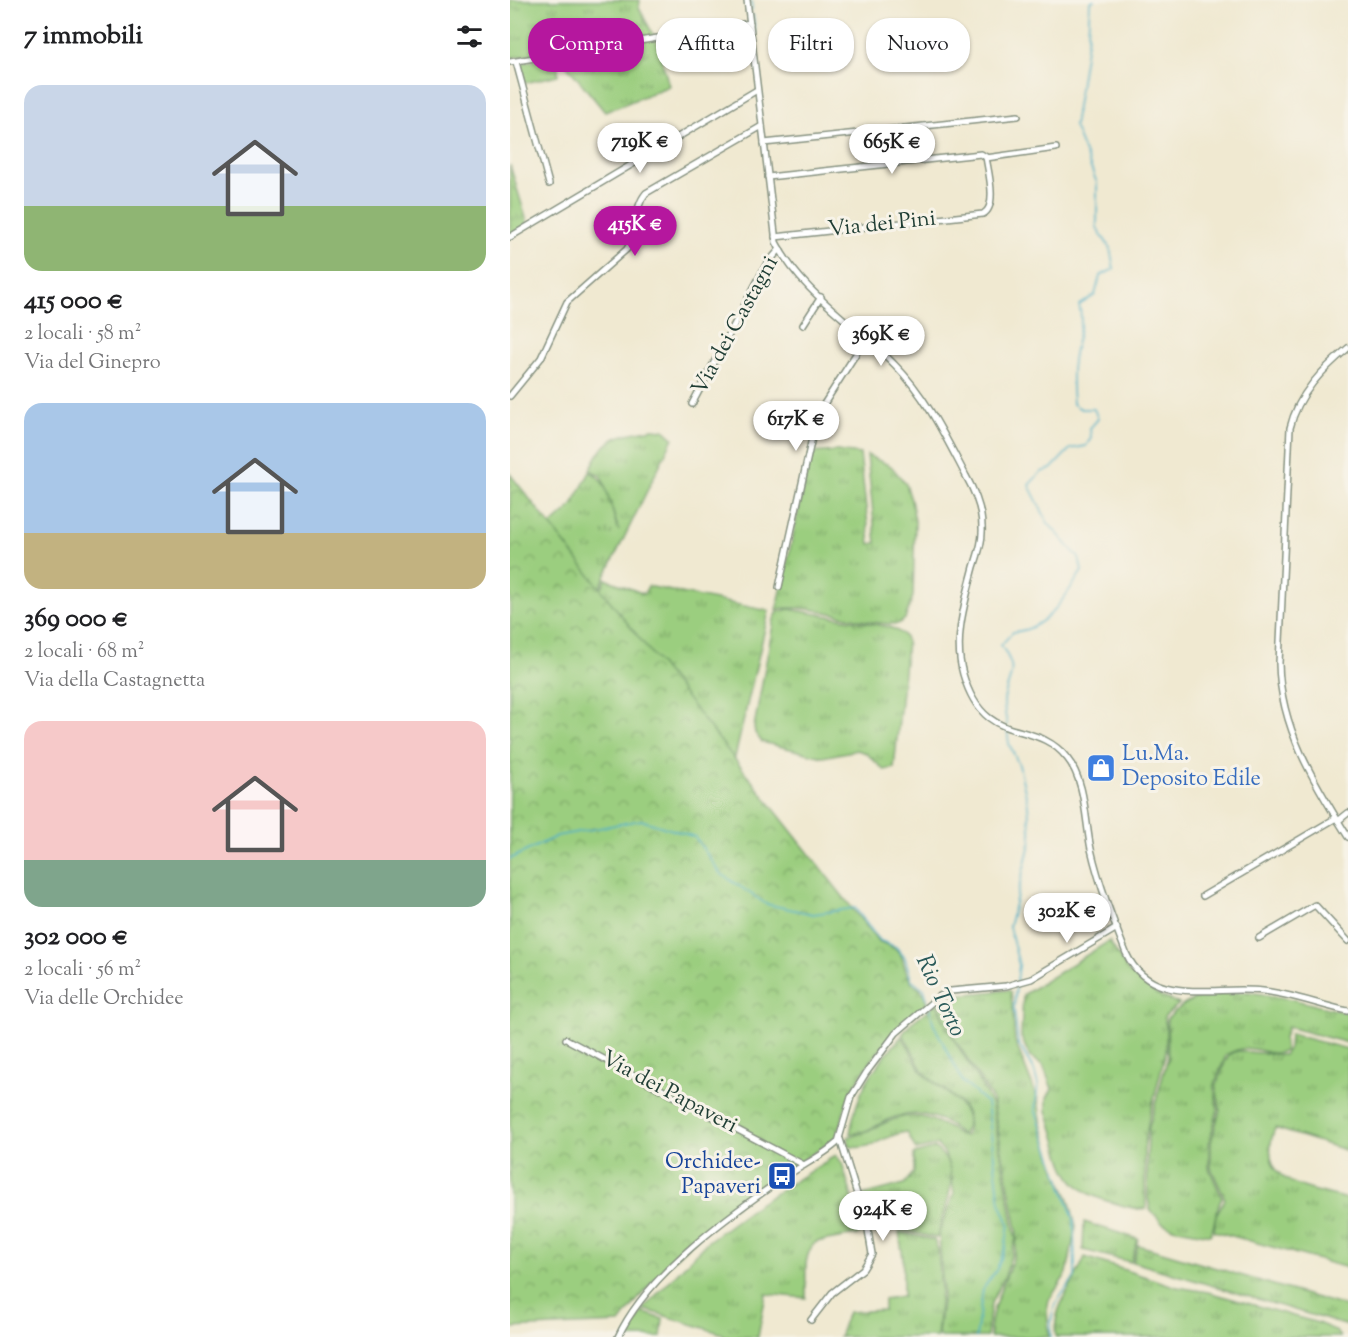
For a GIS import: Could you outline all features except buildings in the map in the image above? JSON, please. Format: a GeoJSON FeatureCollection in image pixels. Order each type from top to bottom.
{"type":"FeatureCollection","features":[{"type":"Feature","properties":{"kind":"street"},"geometry":{"type":"LineString","coordinates":[[747,0],[749,18]]}},
{"type":"Feature","properties":{"kind":"street"},"geometry":{"type":"LineString","coordinates":[[549,184],[513,62],[656,38]]}},
{"type":"Feature","properties":{"kind":"street"},"geometry":{"type":"LineString","coordinates":[[755,72],[775,237],[780,249],[794,270],[899,369],[924,402],[967,477],[979,506],[981,540],[962,618],[958,650],[964,676],[983,714],[1002,727],[1053,745],[1066,756],[1074,769],[1093,855],[1117,928],[1134,968],[1159,986],[1184,991],[1263,991],[1348,1011]]}},
{"type":"Feature","properties":{"kind":"street"},"geometry":{"type":"LineString","coordinates":[[510,237],[757,90]]}},
{"type":"Feature","properties":{"kind":"street"},"geometry":{"type":"LineString","coordinates":[[764,143],[1018,116]]}},
{"type":"Feature","properties":{"kind":"street"},"geometry":{"type":"LineString","coordinates":[[510,396],[542,358],[567,302],[627,249],[633,238],[639,204],[646,193],[762,126]]}},
{"type":"Feature","properties":{"kind":"street"},"geometry":{"type":"LineString","coordinates":[[768,177],[980,154],[986,158],[1056,148]]}},
{"type":"Feature","properties":{"kind":"street","name":"Via dei Pini"},"geometry":{"type":"LineString","coordinates":[[775,237],[981,215],[989,211],[991,203],[986,158]]}},
{"type":"Feature","properties":{"kind":"street","name":"Via dei Castagni"},"geometry":{"type":"LineString","coordinates":[[692,404],[766,265],[780,249]]}},
{"type":"Feature","properties":{"kind":"street"},"geometry":{"type":"LineString","coordinates":[[803,325],[821,297]]}},
{"type":"Feature","properties":{"kind":"street"},"geometry":{"type":"LineString","coordinates":[[779,587],[816,415],[866,338]]}},
{"type":"Feature","properties":{"kind":"street"},"geometry":{"type":"LineString","coordinates":[[1348,348],[1310,387],[1297,407],[1290,425],[1279,663],[1282,693],[1294,738],[1312,779],[1348,837]]}},
{"type":"Feature","properties":{"kind":"street"},"geometry":{"type":"LineString","coordinates":[[1203,896],[1348,813]]}},
{"type":"Feature","properties":{"kind":"street"},"geometry":{"type":"LineString","coordinates":[[1259,938],[1315,905],[1348,941]]}},
{"type":"Feature","properties":{"kind":"street"},"geometry":{"type":"LineString","coordinates":[[811,1320],[832,1293],[863,1269],[872,1254],[868,1230],[840,1139],[850,1101],[860,1082],[893,1036],[932,1002],[951,991],[1013,984],[1028,980],[1117,928]]}},
{"type":"Feature","properties":{"kind":"street","name":"Via dei Papaveri"},"geometry":{"type":"LineString","coordinates":[[566,1039],[804,1165]]}},
{"type":"Feature","properties":{"kind":"street"},"geometry":{"type":"LineString","coordinates":[[618,1337],[638,1305],[690,1250],[738,1211],[840,1139]]}},
{"type":"Feature","properties":{"kind":"green space"},"geometry":{"type":"Polygon","coordinates":[[[510,0],[640,0],[639,8],[656,40],[656,72],[665,72],[669,86],[605,112],[572,72],[644,72],[644,18],[528,18],[528,55],[510,58],[510,0]]]}},
{"type":"Feature","properties":{"kind":"green space"},"geometry":{"type":"Polygon","coordinates":[[[528,62],[528,72],[558,72],[558,75],[525,83],[519,63],[528,62]]]}},
{"type":"Feature","properties":{"kind":"green space"},"geometry":{"type":"Polygon","coordinates":[[[510,165],[528,225],[510,235],[510,165]]]}},
{"type":"Feature","properties":{"kind":"green space"},"geometry":{"type":"Polygon","coordinates":[[[653,429],[664,430],[673,438],[546,697],[539,536],[571,507],[590,472],[597,476],[606,491],[600,475],[590,470],[607,444],[631,433],[653,429]]]}},
{"type":"Feature","properties":{"kind":"green space"},"geometry":{"type":"Polygon","coordinates":[[[837,451],[860,454],[870,544],[876,543],[867,455],[891,466],[906,484],[915,521],[913,596],[905,619],[898,624],[868,621],[807,609],[777,609],[811,453],[837,451]]]}},
{"type":"Feature","properties":{"kind":"green space"},"geometry":{"type":"Polygon","coordinates":[[[510,474],[878,941],[899,952],[911,982],[921,990],[927,1004],[893,1035],[863,1072],[846,1104],[836,1138],[763,1186],[703,1232],[651,1284],[620,1323],[510,1328],[510,474]]]}},
{"type":"Feature","properties":{"kind":"green space"},"geometry":{"type":"Polygon","coordinates":[[[606,579],[644,594],[648,586],[769,611],[732,770],[550,691],[606,579]]]}},
{"type":"Feature","properties":{"kind":"green space"},"geometry":{"type":"Polygon","coordinates":[[[789,609],[890,627],[903,634],[907,642],[894,768],[884,770],[866,753],[857,750],[823,757],[762,742],[755,733],[754,727],[774,619],[778,612],[789,609]]]}},
{"type":"Feature","properties":{"kind":"green space"},"geometry":{"type":"Polygon","coordinates":[[[1109,941],[1129,972],[1156,994],[1179,1004],[1164,1017],[1166,1051],[1149,1118],[1144,1150],[1146,1209],[1130,1208],[1095,1197],[1072,1180],[1061,1157],[1047,1111],[1047,1098],[1052,1089],[1043,1065],[1030,1057],[1021,1037],[1023,995],[1109,941]]]}},
{"type":"Feature","properties":{"kind":"green space"},"geometry":{"type":"Polygon","coordinates":[[[1008,990],[1011,992],[1015,1041],[1038,1100],[1042,1125],[1055,1169],[1069,1199],[1076,1226],[1067,1273],[1049,1300],[1047,1310],[1049,1337],[990,1337],[994,1309],[1013,1257],[1017,1230],[992,1098],[946,1025],[939,1002],[957,995],[1008,990]]]}},
{"type":"Feature","properties":{"kind":"green space"},"geometry":{"type":"Polygon","coordinates":[[[1249,992],[1291,999],[1348,1013],[1348,1043],[1288,1027],[1284,1038],[1285,1051],[1271,1053],[1244,1049],[1226,1055],[1214,1086],[1218,1109],[1209,1143],[1209,1168],[1222,1198],[1210,1235],[1173,1228],[1162,1223],[1150,1209],[1148,1198],[1149,1127],[1168,1057],[1167,1019],[1186,1004],[1204,996],[1249,992]]]}},
{"type":"Feature","properties":{"kind":"green space"},"geometry":{"type":"Polygon","coordinates":[[[937,1003],[948,1030],[992,1105],[1016,1239],[1005,1276],[991,1303],[987,1337],[940,1337],[938,1334],[943,1293],[939,1233],[954,1193],[950,1169],[944,1152],[937,1145],[916,1150],[907,1132],[864,1147],[849,1146],[848,1137],[907,1116],[935,1121],[966,1136],[967,1114],[962,1106],[923,1071],[902,1035],[911,1023],[937,1003]]]}},
{"type":"Feature","properties":{"kind":"green space"},"geometry":{"type":"Polygon","coordinates":[[[1290,1034],[1348,1049],[1348,1151],[1275,1128],[1271,1147],[1272,1162],[1279,1173],[1289,1181],[1302,1187],[1348,1199],[1348,1268],[1214,1231],[1216,1215],[1225,1199],[1211,1168],[1211,1142],[1220,1110],[1216,1086],[1225,1062],[1229,1055],[1237,1051],[1284,1055],[1289,1048],[1290,1034]]]}},
{"type":"Feature","properties":{"kind":"green space"},"geometry":{"type":"Polygon","coordinates":[[[901,1037],[908,1045],[923,1073],[962,1107],[967,1125],[963,1135],[941,1120],[917,1114],[893,1118],[864,1131],[850,1134],[861,1092],[881,1060],[901,1037]]]}},
{"type":"Feature","properties":{"kind":"green space"},"geometry":{"type":"Polygon","coordinates":[[[935,1148],[950,1168],[951,1179],[937,1238],[898,1229],[875,1233],[863,1195],[904,1184],[914,1172],[914,1154],[935,1148]]]}},
{"type":"Feature","properties":{"kind":"green space"},"geometry":{"type":"Polygon","coordinates":[[[836,1155],[842,1163],[862,1231],[860,1234],[816,1242],[811,1247],[806,1268],[806,1298],[766,1294],[758,1337],[723,1337],[723,1334],[643,1309],[707,1242],[760,1203],[836,1155]]]}},
{"type":"Feature","properties":{"kind":"green space"},"geometry":{"type":"Polygon","coordinates":[[[1084,1222],[1138,1239],[1131,1262],[1083,1250],[1084,1222]]]}},
{"type":"Feature","properties":{"kind":"green space"},"geometry":{"type":"Polygon","coordinates":[[[899,1232],[934,1240],[938,1250],[941,1290],[937,1337],[839,1337],[848,1312],[884,1310],[884,1299],[903,1296],[903,1258],[899,1232]]]}},
{"type":"Feature","properties":{"kind":"green space"},"geometry":{"type":"Polygon","coordinates":[[[1138,1245],[1348,1307],[1348,1326],[1133,1262],[1138,1245]]]}},
{"type":"Feature","properties":{"kind":"green space"},"geometry":{"type":"Polygon","coordinates":[[[1085,1257],[1177,1287],[1208,1292],[1318,1323],[1335,1330],[1340,1337],[1056,1337],[1055,1326],[1060,1306],[1085,1257]]]}},
{"type":"Feature","properties":{"kind":"green space"},"geometry":{"type":"Polygon","coordinates":[[[642,1312],[663,1319],[661,1337],[627,1337],[642,1312]]]}},
{"type":"Feature","properties":{"kind":"waterway"},"geometry":{"type":"LineString","coordinates":[[751,0],[752,10]]}},
{"type":"Feature","properties":{"kind":"waterway"},"geometry":{"type":"LineString","coordinates":[[1007,725],[1004,699],[1012,670],[1001,645],[1013,632],[1036,625],[1054,611],[1082,571],[1079,558],[1048,523],[1029,485],[1041,472],[1051,469],[1070,449],[1086,446],[1091,438],[1090,428],[1098,419],[1094,409],[1081,409],[1073,404],[1072,382],[1072,366],[1081,319],[1079,305],[1095,295],[1100,276],[1114,269],[1110,248],[1097,228],[1097,183],[1074,126],[1088,35],[1090,2],[1094,0]]}},
{"type":"Feature","properties":{"kind":"waterway"},"geometry":{"type":"LineString","coordinates":[[1007,729],[1009,744],[1019,765],[1028,805],[1031,840],[1009,927],[1019,965],[1017,981]]}},
{"type":"Feature","properties":{"kind":"waterway","name":"Rio Torto"},"geometry":{"type":"LineString","coordinates":[[510,859],[557,836],[641,820],[695,837],[720,873],[766,904],[813,914],[855,908],[879,940],[896,947],[905,958],[911,979],[924,989],[928,1002]]}},
{"type":"Feature","properties":{"kind":"waterway"},"geometry":{"type":"LineString","coordinates":[[1016,986],[1014,1009],[1018,1043],[1034,1070],[1038,1085],[1035,1109],[1074,1220],[1075,1277],[1053,1311],[1051,1337]]}},
{"type":"Feature","properties":{"kind":"waterway","name":"Rio Torto"},"geometry":{"type":"LineString","coordinates":[[929,1007],[934,1025],[963,1082],[987,1103],[1000,1203],[1009,1224],[1005,1248],[997,1269],[983,1289],[976,1337]]}},
{"type":"Feature","properties":{"kind":"place","name":"Lu.Ma. Deposito Edile"},"geometry":{"type":"Point","coordinates":[1101,768]}},
{"type":"Feature","properties":{"kind":"place","name":"Orchidee- Papaveri"},"geometry":{"type":"Point","coordinates":[782,1176]}}]}
